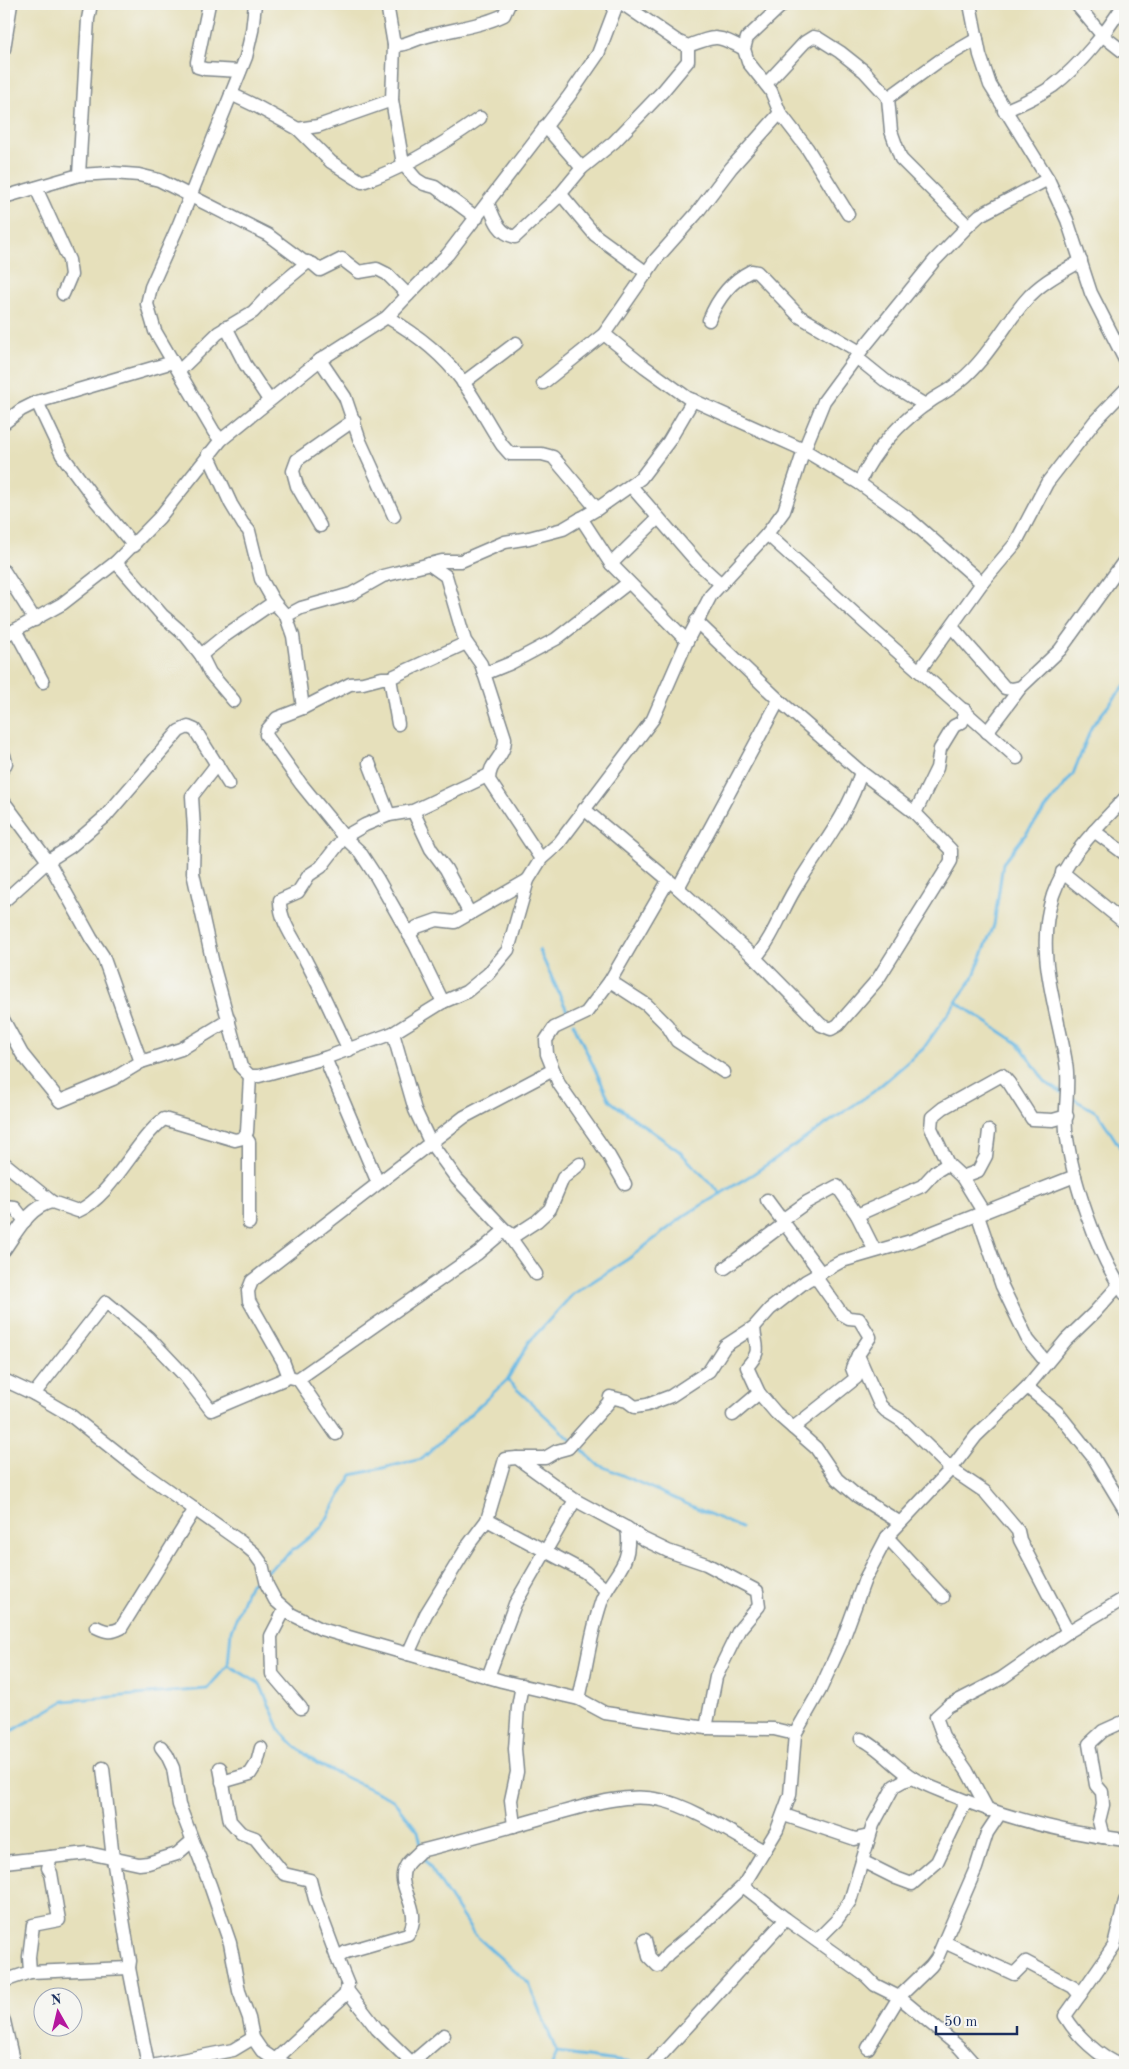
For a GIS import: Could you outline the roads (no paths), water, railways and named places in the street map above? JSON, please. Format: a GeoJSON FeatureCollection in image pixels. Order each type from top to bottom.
{"type":"FeatureCollection","features":[{"type":"Feature","properties":{"kind":"street"},"geometry":{"type":"LineString","coordinates":[[4,49],[11,4]]}},
{"type":"Feature","properties":{"kind":"street"},"geometry":{"type":"LineString","coordinates":[[79,175],[88,19],[91,4]]}},
{"type":"Feature","properties":{"kind":"street"},"geometry":{"type":"LineString","coordinates":[[209,4],[197,62],[198,66],[205,69],[240,72]]}},
{"type":"Feature","properties":{"kind":"street"},"geometry":{"type":"LineString","coordinates":[[221,440],[214,432],[155,331],[147,304],[151,287],[191,195],[209,145],[246,57],[252,31],[255,4]]}},
{"type":"Feature","properties":{"kind":"street"},"geometry":{"type":"LineString","coordinates":[[387,4],[394,46],[392,100],[403,164],[416,179],[424,184],[435,187],[477,218]]}},
{"type":"Feature","properties":{"kind":"street"},"geometry":{"type":"LineString","coordinates":[[394,46],[404,46],[422,37],[488,23],[504,15],[509,4]]}},
{"type":"Feature","properties":{"kind":"street"},"geometry":{"type":"LineString","coordinates":[[43,682],[10,633],[62,604],[116,562],[134,546],[159,518],[221,440],[320,360],[386,317],[408,296],[448,254],[477,218],[569,96],[598,54],[617,4]]}},
{"type":"Feature","properties":{"kind":"street"},"geometry":{"type":"LineString","coordinates":[[623,4],[677,41],[688,46],[712,37],[721,37],[744,49]]}},
{"type":"Feature","properties":{"kind":"street"},"geometry":{"type":"LineString","coordinates":[[783,4],[747,38],[744,49],[748,62],[771,91],[780,113],[807,148],[848,214]]}},
{"type":"Feature","properties":{"kind":"street"},"geometry":{"type":"LineString","coordinates":[[970,4],[980,55],[990,84],[1004,111],[1048,179],[1067,220],[1091,292],[1125,360]]}},
{"type":"Feature","properties":{"kind":"street"},"geometry":{"type":"LineString","coordinates":[[1076,4],[1102,35],[1125,53]]}},
{"type":"Feature","properties":{"kind":"street"},"geometry":{"type":"LineString","coordinates":[[1004,111],[1025,102],[1052,86],[1071,70],[1102,35],[1124,4]]}},
{"type":"Feature","properties":{"kind":"street"},"geometry":{"type":"LineString","coordinates":[[766,84],[805,42],[813,37],[840,52],[864,71],[888,98],[891,131],[902,159],[968,226]]}},
{"type":"Feature","properties":{"kind":"street"},"geometry":{"type":"LineString","coordinates":[[888,98],[939,61],[977,39]]}},
{"type":"Feature","properties":{"kind":"street"},"geometry":{"type":"LineString","coordinates":[[488,203],[501,231],[506,235],[515,236],[558,196],[582,168],[614,142],[663,91],[688,61],[688,46]]}},
{"type":"Feature","properties":{"kind":"street"},"geometry":{"type":"LineString","coordinates":[[231,94],[298,129],[331,162],[362,182],[376,178],[403,164],[480,118]]}},
{"type":"Feature","properties":{"kind":"street"},"geometry":{"type":"LineString","coordinates":[[298,129],[318,126],[392,100]]}},
{"type":"Feature","properties":{"kind":"street"},"geometry":{"type":"LineString","coordinates":[[543,383],[604,334],[656,259],[696,214],[731,168],[780,113]]}},
{"type":"Feature","properties":{"kind":"street"},"geometry":{"type":"LineString","coordinates":[[545,126],[582,168]]}},
{"type":"Feature","properties":{"kind":"street"},"geometry":{"type":"LineString","coordinates":[[4,197],[79,175],[112,173],[139,175],[159,180],[268,235],[303,261],[313,264],[320,270],[342,259],[359,272],[376,269],[388,274],[408,296]]}},
{"type":"Feature","properties":{"kind":"street"},"geometry":{"type":"LineString","coordinates":[[217,764],[192,796],[194,830],[193,873],[213,964],[241,1067],[250,1076],[259,1076],[325,1058],[393,1033],[443,1002],[466,992],[488,974],[508,950],[528,880],[541,859],[559,843],[653,719],[687,640],[711,595],[768,534],[784,511],[804,450],[824,400],[934,261],[968,226],[980,215],[1048,179]]}},
{"type":"Feature","properties":{"kind":"street"},"geometry":{"type":"LineString","coordinates":[[36,188],[69,260],[71,275],[63,294]]}},
{"type":"Feature","properties":{"kind":"street"},"geometry":{"type":"LineString","coordinates":[[558,196],[564,198],[595,235],[647,273]]}},
{"type":"Feature","properties":{"kind":"street"},"geometry":{"type":"LineString","coordinates":[[859,483],[889,438],[901,424],[961,381],[994,343],[1026,300],[1047,280],[1081,261]]}},
{"type":"Feature","properties":{"kind":"street"},"geometry":{"type":"LineString","coordinates":[[4,423],[21,410],[37,402],[176,366],[226,327],[253,312],[274,290],[308,262]]}},
{"type":"Feature","properties":{"kind":"street"},"geometry":{"type":"LineString","coordinates":[[710,320],[715,304],[744,274],[751,271],[757,272],[799,316],[858,355],[887,382],[925,405]]}},
{"type":"Feature","properties":{"kind":"street"},"geometry":{"type":"LineString","coordinates":[[386,317],[406,328],[451,368],[510,454],[542,454],[553,457],[597,510]]}},
{"type":"Feature","properties":{"kind":"street"},"geometry":{"type":"LineString","coordinates":[[226,327],[245,364],[269,400]]}},
{"type":"Feature","properties":{"kind":"street"},"geometry":{"type":"LineString","coordinates":[[604,334],[645,368],[692,400],[804,450],[859,483],[908,518],[982,583]]}},
{"type":"Feature","properties":{"kind":"street"},"geometry":{"type":"LineString","coordinates":[[463,383],[516,343]]}},
{"type":"Feature","properties":{"kind":"street"},"geometry":{"type":"LineString","coordinates":[[320,360],[346,397],[360,441],[394,516]]}},
{"type":"Feature","properties":{"kind":"street"},"geometry":{"type":"LineString","coordinates":[[920,672],[982,583],[1015,544],[1047,483],[1095,421],[1125,390]]}},
{"type":"Feature","properties":{"kind":"street"},"geometry":{"type":"LineString","coordinates":[[286,616],[301,608],[351,594],[383,576],[442,561],[454,562],[461,560],[505,542],[529,538],[563,528],[597,510],[641,478],[669,441],[692,400]]}},
{"type":"Feature","properties":{"kind":"street"},"geometry":{"type":"LineString","coordinates":[[37,402],[62,455],[96,501],[134,546]]}},
{"type":"Feature","properties":{"kind":"street"},"geometry":{"type":"LineString","coordinates":[[320,526],[297,486],[293,471],[297,460],[354,420]]}},
{"type":"Feature","properties":{"kind":"street"},"geometry":{"type":"LineString","coordinates":[[208,454],[231,504],[249,531],[261,579],[274,602],[286,616],[293,636],[303,708]]}},
{"type":"Feature","properties":{"kind":"street"},"geometry":{"type":"LineString","coordinates":[[631,486],[697,562],[721,584]]}},
{"type":"Feature","properties":{"kind":"street"},"geometry":{"type":"LineString","coordinates":[[581,518],[611,564],[687,640]]}},
{"type":"Feature","properties":{"kind":"street"},"geometry":{"type":"LineString","coordinates":[[611,564],[658,518]]}},
{"type":"Feature","properties":{"kind":"street"},"geometry":{"type":"LineString","coordinates":[[768,534],[1017,758]]}},
{"type":"Feature","properties":{"kind":"street"},"geometry":{"type":"LineString","coordinates":[[987,732],[1021,688],[1060,650],[1125,560]]}},
{"type":"Feature","properties":{"kind":"street"},"geometry":{"type":"LineString","coordinates":[[116,562],[162,615],[186,636],[201,654],[210,673],[234,701]]}},
{"type":"Feature","properties":{"kind":"street"},"geometry":{"type":"LineString","coordinates":[[446,576],[454,562]]}},
{"type":"Feature","properties":{"kind":"street"},"geometry":{"type":"LineString","coordinates":[[429,564],[446,576],[466,643],[480,664],[505,738],[505,748],[488,770],[489,780],[541,859]]}},
{"type":"Feature","properties":{"kind":"street"},"geometry":{"type":"LineString","coordinates":[[4,571],[35,620]]}},
{"type":"Feature","properties":{"kind":"street"},"geometry":{"type":"LineString","coordinates":[[484,674],[511,663],[556,639],[628,583]]}},
{"type":"Feature","properties":{"kind":"street"},"geometry":{"type":"LineString","coordinates":[[201,654],[222,637],[274,602]]}},
{"type":"Feature","properties":{"kind":"street"},"geometry":{"type":"LineString","coordinates":[[584,808],[673,884],[755,958],[821,1025],[831,1029],[838,1025],[878,979],[951,860],[951,850],[915,813],[860,772],[779,700],[696,621]]}},
{"type":"Feature","properties":{"kind":"street"},"geometry":{"type":"LineString","coordinates":[[952,627],[1005,688],[1021,688]]}},
{"type":"Feature","properties":{"kind":"street"},"geometry":{"type":"LineString","coordinates":[[443,1002],[409,935],[360,852],[344,837],[300,784],[266,735],[267,730],[277,718],[303,708],[350,684],[390,678],[466,643]]}},
{"type":"Feature","properties":{"kind":"street"},"geometry":{"type":"LineString","coordinates":[[390,678],[398,724]]}},
{"type":"Feature","properties":{"kind":"street"},"geometry":{"type":"LineString","coordinates":[[625,1184],[559,1084],[547,1054],[546,1040],[554,1028],[586,1013],[610,981],[673,884],[779,700]]}},
{"type":"Feature","properties":{"kind":"street"},"geometry":{"type":"LineString","coordinates":[[915,813],[937,768],[940,749],[954,726],[962,722],[965,710]]}},
{"type":"Feature","properties":{"kind":"street"},"geometry":{"type":"LineString","coordinates":[[4,901],[48,861],[70,847],[105,817],[179,731],[188,727],[195,730],[230,784]]}},
{"type":"Feature","properties":{"kind":"street"},"geometry":{"type":"LineString","coordinates":[[4,755],[6,763],[4,767]]}},
{"type":"Feature","properties":{"kind":"street"},"geometry":{"type":"LineString","coordinates":[[369,762],[389,815]]}},
{"type":"Feature","properties":{"kind":"street"},"geometry":{"type":"LineString","coordinates":[[755,958],[764,947],[795,889],[837,825],[856,789],[860,772]]}},
{"type":"Feature","properties":{"kind":"street"},"geometry":{"type":"LineString","coordinates":[[349,1050],[280,908],[280,900],[298,892],[309,875],[321,867],[344,837],[365,825],[389,815],[413,811],[489,775]]}},
{"type":"Feature","properties":{"kind":"street"},"geometry":{"type":"LineString","coordinates":[[645,1940],[648,1957],[658,1966],[668,1954],[699,1928],[743,1886],[784,1815],[790,1795],[795,1734],[820,1690],[842,1642],[865,1579],[887,1537],[899,1522],[951,1469],[976,1436],[1028,1387],[1046,1362],[1122,1289],[1098,1244],[1075,1176],[1066,1130],[1066,1063],[1050,994],[1045,945],[1053,896],[1062,872],[1094,831],[1125,798]]}},
{"type":"Feature","properties":{"kind":"street"},"geometry":{"type":"LineString","coordinates":[[4,802],[48,861],[103,956],[141,1062]]}},
{"type":"Feature","properties":{"kind":"street"},"geometry":{"type":"LineString","coordinates":[[413,811],[431,849],[446,869],[470,914]]}},
{"type":"Feature","properties":{"kind":"street"},"geometry":{"type":"LineString","coordinates":[[1094,831],[1125,854]]}},
{"type":"Feature","properties":{"kind":"street"},"geometry":{"type":"LineString","coordinates":[[1062,872],[1125,923]]}},
{"type":"Feature","properties":{"kind":"street"},"geometry":{"type":"LineString","coordinates":[[409,935],[417,926],[437,920],[455,922],[528,880]]}},
{"type":"Feature","properties":{"kind":"street"},"geometry":{"type":"LineString","coordinates":[[610,981],[647,1005],[667,1025],[677,1040],[724,1072]]}},
{"type":"Feature","properties":{"kind":"street"},"geometry":{"type":"LineString","coordinates":[[4,1021],[22,1054],[60,1101],[114,1079],[141,1062],[181,1049],[229,1020]]}},
{"type":"Feature","properties":{"kind":"street"},"geometry":{"type":"LineString","coordinates":[[393,1033],[415,1110],[430,1142],[457,1178],[505,1230],[536,1274]]}},
{"type":"Feature","properties":{"kind":"street"},"geometry":{"type":"LineString","coordinates":[[325,1058],[378,1183]]}},
{"type":"Feature","properties":{"kind":"street"},"geometry":{"type":"LineString","coordinates":[[336,1434],[294,1378],[249,1301],[248,1291],[252,1280],[464,1117],[553,1070]]}},
{"type":"Feature","properties":{"kind":"street"},"geometry":{"type":"LineString","coordinates":[[1046,1362],[1028,1340],[1002,1286],[981,1214],[962,1177],[948,1164],[931,1128],[932,1117],[943,1108],[1002,1075],[1032,1119],[1054,1120],[1066,1116]]}},
{"type":"Feature","properties":{"kind":"street"},"geometry":{"type":"LineString","coordinates":[[243,1138],[247,1132],[250,1076]]}},
{"type":"Feature","properties":{"kind":"street"},"geometry":{"type":"LineString","coordinates":[[4,1163],[52,1202],[78,1210],[86,1207],[98,1196],[152,1129],[164,1119],[234,1140],[243,1138],[249,1142],[248,1223]]}},
{"type":"Feature","properties":{"kind":"street"},"geometry":{"type":"LineString","coordinates":[[962,1177],[978,1171],[986,1156],[989,1132]]}},
{"type":"Feature","properties":{"kind":"street"},"geometry":{"type":"LineString","coordinates":[[505,1230],[514,1236],[537,1221],[550,1209],[563,1178],[580,1164]]}},
{"type":"Feature","properties":{"kind":"street"},"geometry":{"type":"LineString","coordinates":[[857,1215],[922,1186],[935,1172],[948,1164]]}},
{"type":"Feature","properties":{"kind":"street"},"geometry":{"type":"LineString","coordinates":[[408,1654],[426,1614],[469,1544],[487,1520],[505,1459],[545,1458],[557,1451],[568,1448],[609,1402],[610,1397],[627,1400],[635,1407],[647,1405],[671,1396],[709,1371],[726,1346],[754,1327],[770,1309],[818,1274],[842,1261],[911,1240],[1075,1176]]}},
{"type":"Feature","properties":{"kind":"street"},"geometry":{"type":"LineString","coordinates":[[725,1268],[807,1202],[837,1186],[857,1215],[875,1251]]}},
{"type":"Feature","properties":{"kind":"street"},"geometry":{"type":"LineString","coordinates":[[766,1200],[818,1274],[842,1314],[848,1318],[860,1319],[870,1337],[852,1368],[856,1378],[793,1428]]}},
{"type":"Feature","properties":{"kind":"street"},"geometry":{"type":"LineString","coordinates":[[4,1250],[34,1210],[43,1204],[52,1202]]}},
{"type":"Feature","properties":{"kind":"street"},"geometry":{"type":"LineString","coordinates":[[4,1207],[15,1208],[25,1221]]}},
{"type":"Feature","properties":{"kind":"street"},"geometry":{"type":"LineString","coordinates":[[34,1394],[106,1302],[148,1337],[185,1376],[211,1410],[294,1378],[478,1253],[505,1230]]}},
{"type":"Feature","properties":{"kind":"street"},"geometry":{"type":"LineString","coordinates":[[754,1327],[757,1356],[747,1367],[759,1393],[776,1413],[816,1448],[837,1480],[857,1496],[899,1522]]}},
{"type":"Feature","properties":{"kind":"street"},"geometry":{"type":"LineString","coordinates":[[858,1355],[880,1404],[886,1411],[902,1421],[951,1469],[985,1492],[1018,1531],[1020,1540],[1068,1632]]}},
{"type":"Feature","properties":{"kind":"street"},"geometry":{"type":"LineString","coordinates":[[4,1380],[34,1394],[70,1415],[142,1472],[254,1552],[262,1564],[267,1585],[275,1600],[290,1614],[321,1628],[488,1677],[579,1699],[605,1713],[706,1728],[774,1729],[795,1734]]}},
{"type":"Feature","properties":{"kind":"street"},"geometry":{"type":"LineString","coordinates":[[1028,1387],[1057,1412],[1093,1457],[1125,1510]]}},
{"type":"Feature","properties":{"kind":"street"},"geometry":{"type":"LineString","coordinates":[[733,1416],[759,1393]]}},
{"type":"Feature","properties":{"kind":"street"},"geometry":{"type":"LineString","coordinates":[[517,1458],[575,1500],[643,1538],[668,1551],[706,1564],[757,1591],[759,1606],[739,1630],[716,1676],[706,1728]]}},
{"type":"Feature","properties":{"kind":"street"},"geometry":{"type":"LineString","coordinates":[[488,1677],[515,1604],[544,1550],[575,1500]]}},
{"type":"Feature","properties":{"kind":"street"},"geometry":{"type":"LineString","coordinates":[[96,1627],[105,1632],[113,1632],[120,1628],[195,1509]]}},
{"type":"Feature","properties":{"kind":"street"},"geometry":{"type":"LineString","coordinates":[[487,1520],[585,1572],[606,1590]]}},
{"type":"Feature","properties":{"kind":"street"},"geometry":{"type":"LineString","coordinates":[[579,1699],[598,1609],[606,1590],[622,1569],[630,1545],[628,1528]]}},
{"type":"Feature","properties":{"kind":"street"},"geometry":{"type":"LineString","coordinates":[[887,1537],[943,1597]]}},
{"type":"Feature","properties":{"kind":"street"},"geometry":{"type":"LineString","coordinates":[[630,1545],[643,1538]]}},
{"type":"Feature","properties":{"kind":"street"},"geometry":{"type":"LineString","coordinates":[[868,2048],[899,1997],[931,1966],[944,1942],[976,1868],[993,1812],[943,1736],[936,1717],[948,1706],[1002,1678],[1068,1632],[1125,1598]]}},
{"type":"Feature","properties":{"kind":"street"},"geometry":{"type":"LineString","coordinates":[[285,1609],[271,1636],[272,1674],[301,1708]]}},
{"type":"Feature","properties":{"kind":"street"},"geometry":{"type":"LineString","coordinates":[[514,1826],[510,1800],[517,1772],[518,1707],[522,1686]]}},
{"type":"Feature","properties":{"kind":"street"},"geometry":{"type":"LineString","coordinates":[[1103,1837],[1099,1821],[1103,1805],[1102,1792],[1096,1785],[1089,1744],[1104,1731],[1125,1722]]}},
{"type":"Feature","properties":{"kind":"street"},"geometry":{"type":"LineString","coordinates":[[861,1739],[868,1742],[885,1758],[913,1778],[993,1812],[1055,1829],[1125,1840]]}},
{"type":"Feature","properties":{"kind":"street"},"geometry":{"type":"LineString","coordinates":[[161,1748],[167,1755],[173,1768],[179,1805],[230,1943],[239,1991],[249,2018],[252,2038],[262,2051],[281,2063],[345,1995],[348,1985],[315,1900],[310,1880],[284,1874],[255,1838],[241,1833],[230,1821],[220,1768]]}},
{"type":"Feature","properties":{"kind":"street"},"geometry":{"type":"LineString","coordinates":[[222,1782],[250,1774],[257,1763],[261,1748]]}},
{"type":"Feature","properties":{"kind":"street"},"geometry":{"type":"LineString","coordinates":[[103,1768],[113,1859],[130,1961],[129,1968],[148,2065]]}},
{"type":"Feature","properties":{"kind":"street"},"geometry":{"type":"LineString","coordinates":[[817,1940],[836,1922],[850,1901],[873,1825],[894,1786],[913,1778]]}},
{"type":"Feature","properties":{"kind":"street"},"geometry":{"type":"LineString","coordinates":[[337,1958],[346,1952],[408,1934],[414,1922],[414,1911],[404,1883],[403,1874],[406,1866],[423,1851],[584,1806],[623,1799],[650,1798],[664,1800],[695,1814],[764,1851]]}},
{"type":"Feature","properties":{"kind":"street"},"geometry":{"type":"LineString","coordinates":[[862,1861],[912,1884],[937,1862],[966,1801]]}},
{"type":"Feature","properties":{"kind":"street"},"geometry":{"type":"LineString","coordinates":[[784,1815],[855,1840],[869,1836]]}},
{"type":"Feature","properties":{"kind":"street"},"geometry":{"type":"LineString","coordinates":[[4,1862],[88,1853],[139,1864],[148,1863],[177,1854],[192,1841]]}},
{"type":"Feature","properties":{"kind":"street"},"geometry":{"type":"LineString","coordinates":[[30,1972],[29,1957],[33,1925],[59,1920],[51,1873],[48,1868],[51,1857]]}},
{"type":"Feature","properties":{"kind":"street"},"geometry":{"type":"LineString","coordinates":[[743,1886],[786,1920],[866,1976],[875,1985],[899,1997],[959,2047],[975,2065]]}},
{"type":"Feature","properties":{"kind":"street"},"geometry":{"type":"LineString","coordinates":[[1120,2065],[1108,2060],[1070,2025],[1066,2016],[1114,1946],[1125,1900]]}},
{"type":"Feature","properties":{"kind":"street"},"geometry":{"type":"LineString","coordinates":[[652,2065],[786,1920]]}},
{"type":"Feature","properties":{"kind":"street"},"geometry":{"type":"LineString","coordinates":[[944,1942],[1014,1974],[1026,1962],[1073,1987],[1080,1995]]}},
{"type":"Feature","properties":{"kind":"street"},"geometry":{"type":"LineString","coordinates":[[4,1981],[30,1972],[129,1968]]}},
{"type":"Feature","properties":{"kind":"street"},"geometry":{"type":"LineString","coordinates":[[347,1990],[377,2029],[411,2064],[444,2035]]}},
{"type":"Feature","properties":{"kind":"street"},"geometry":{"type":"LineString","coordinates":[[4,2021],[14,2065]]}},
{"type":"Feature","properties":{"kind":"street"},"geometry":{"type":"LineString","coordinates":[[156,2065],[233,2050],[252,2038]]}},
{"type":"Feature","properties":{"kind":"waterway"},"geometry":{"type":"LineString","coordinates":[[267,1571],[322,1527],[352,1475],[422,1459],[507,1380],[529,1342],[573,1294],[628,1259],[687,1214],[753,1174],[873,1092],[923,1049],[973,978],[994,925],[1003,863],[1073,774],[1092,726],[1125,685]]}},
{"type":"Feature","properties":{"kind":"waterway"},"geometry":{"type":"LineString","coordinates":[[539,950],[570,1017]]}},
{"type":"Feature","properties":{"kind":"waterway"},"geometry":{"type":"LineString","coordinates":[[956,1002],[1019,1044],[1046,1083],[1063,1093]]}},
{"type":"Feature","properties":{"kind":"waterway"},"geometry":{"type":"LineString","coordinates":[[573,1023],[610,1101],[679,1151],[721,1194]]}},
{"type":"Feature","properties":{"kind":"waterway"},"geometry":{"type":"LineString","coordinates":[[1070,1097],[1098,1113],[1125,1155]]}},
{"type":"Feature","properties":{"kind":"waterway"},"geometry":{"type":"LineString","coordinates":[[507,1380],[571,1440]]}},
{"type":"Feature","properties":{"kind":"waterway"},"geometry":{"type":"LineString","coordinates":[[576,1444],[597,1464],[741,1528]]}},
{"type":"Feature","properties":{"kind":"waterway"},"geometry":{"type":"LineString","coordinates":[[4,1730],[10,1732],[64,1701],[207,1689],[228,1665],[231,1631],[249,1585],[262,1575]]}},
{"type":"Feature","properties":{"kind":"waterway"},"geometry":{"type":"LineString","coordinates":[[228,1665],[260,1684],[281,1732],[295,1746],[318,1764],[393,1800],[418,1831],[422,1848]]}},
{"type":"Feature","properties":{"kind":"waterway"},"geometry":{"type":"LineString","coordinates":[[424,1854],[426,1861],[473,1933],[529,1984],[557,2053],[552,2065]]}},
{"type":"Feature","properties":{"kind":"waterway"},"geometry":{"type":"LineString","coordinates":[[557,2053],[647,2065]]}}]}
